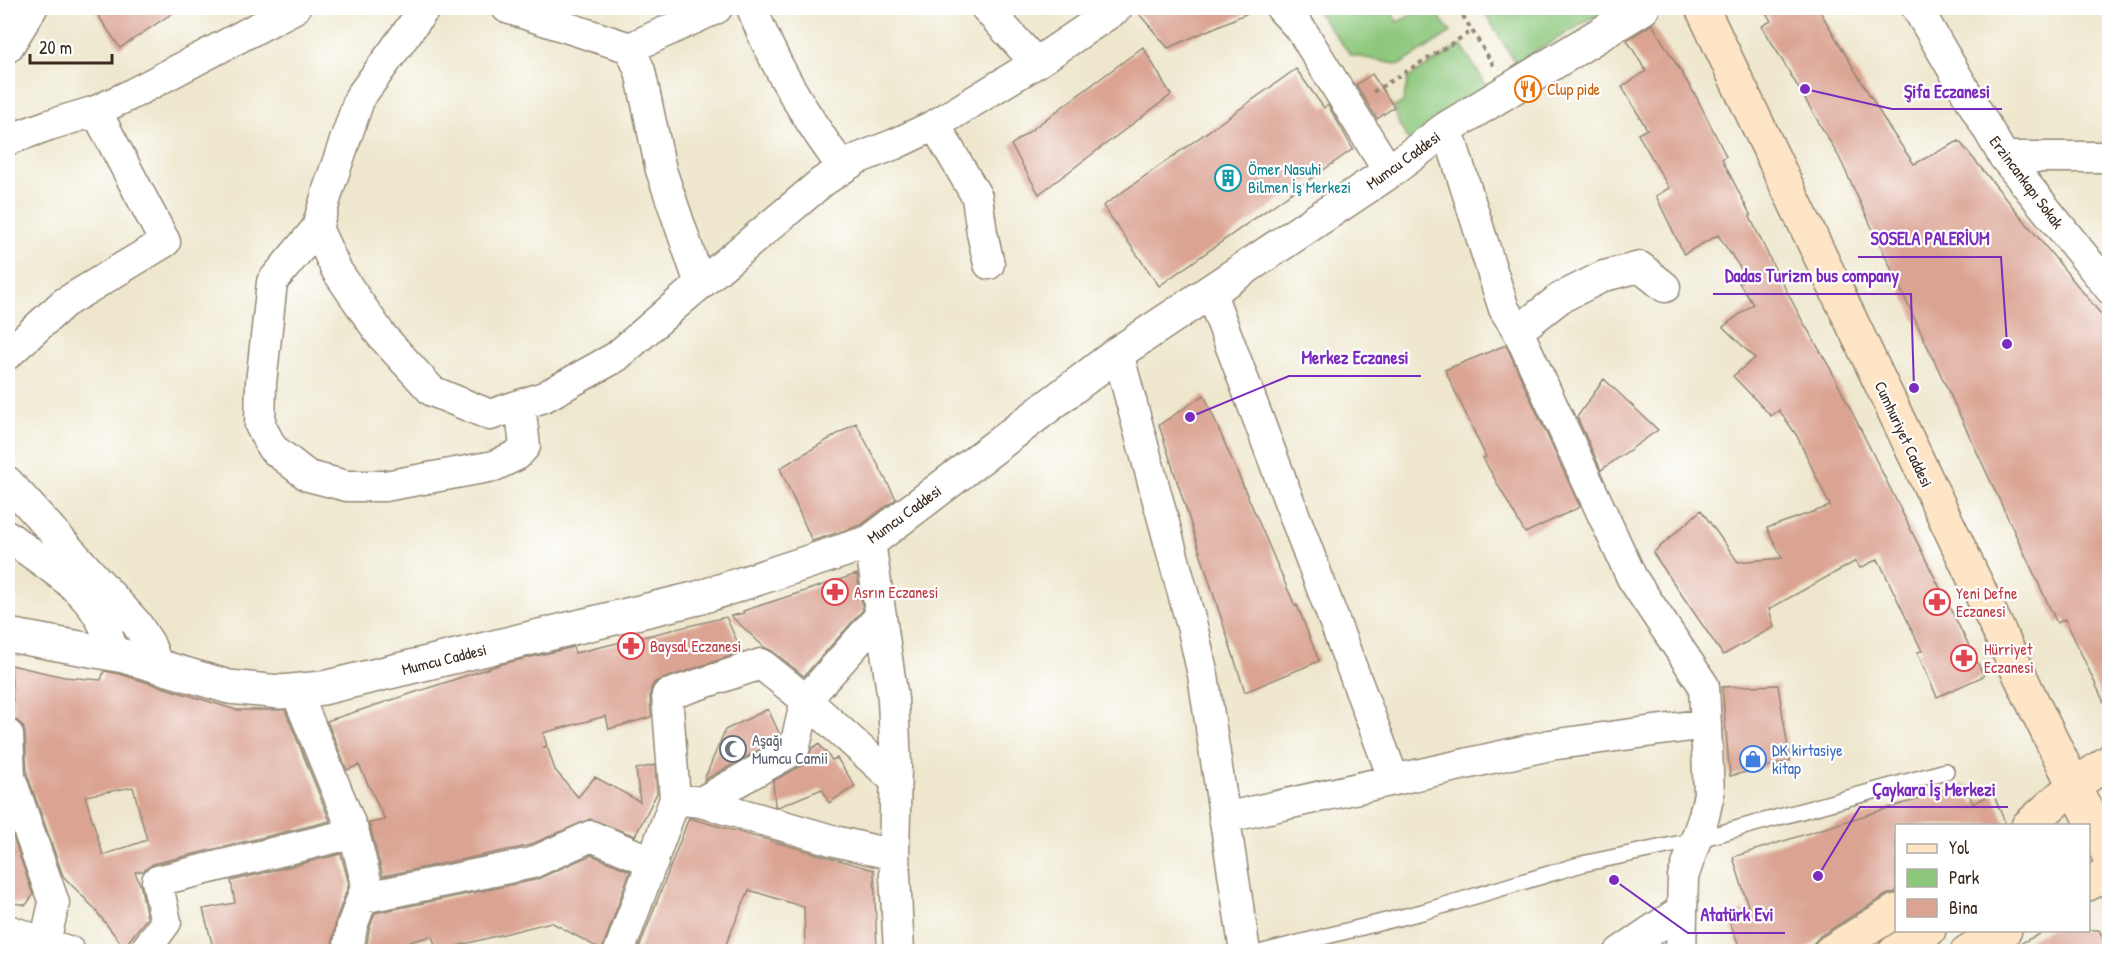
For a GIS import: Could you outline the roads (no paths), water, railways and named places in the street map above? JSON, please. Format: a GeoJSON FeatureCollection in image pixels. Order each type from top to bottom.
{"type":"FeatureCollection","features":[{"type":"Feature","properties":{"kind":"main road","name":"Cumhuriyet Caddesi"},"geometry":{"type":"LineString","coordinates":[[1702,8],[2109,858]]}},
{"type":"Feature","properties":{"kind":"main road"},"geometry":{"type":"LineString","coordinates":[[2029,824],[2073,786],[2109,761]]}},
{"type":"Feature","properties":{"kind":"main road"},"geometry":{"type":"LineString","coordinates":[[2090,883],[2109,872]]}},
{"type":"Feature","properties":{"kind":"main road"},"geometry":{"type":"LineString","coordinates":[[1830,951],[1895,912]]}},
{"type":"Feature","properties":{"kind":"main road"},"geometry":{"type":"LineString","coordinates":[[1895,951],[1926,932]]}},
{"type":"Feature","properties":{"kind":"main road"},"geometry":{"type":"LineString","coordinates":[[1967,951],[2001,932]]}},
{"type":"Feature","properties":{"kind":"street"},"geometry":{"type":"LineString","coordinates":[[8,47],[32,8]]}},
{"type":"Feature","properties":{"kind":"street"},"geometry":{"type":"LineString","coordinates":[[8,140],[96,111],[129,96],[295,8]]}},
{"type":"Feature","properties":{"kind":"street"},"geometry":{"type":"LineString","coordinates":[[425,8],[360,97],[317,228],[272,282],[261,383],[261,425],[272,448],[308,476],[347,486],[384,486],[494,466],[517,455],[525,446],[520,405]]}},
{"type":"Feature","properties":{"kind":"street"},"geometry":{"type":"LineString","coordinates":[[507,8],[630,48],[717,8]]}},
{"type":"Feature","properties":{"kind":"street"},"geometry":{"type":"LineString","coordinates":[[752,8],[791,91],[843,168]]}},
{"type":"Feature","properties":{"kind":"street"},"geometry":{"type":"LineString","coordinates":[[986,8],[1036,63]]}},
{"type":"Feature","properties":{"kind":"street"},"geometry":{"type":"LineString","coordinates":[[317,228],[337,271],[381,335],[432,391],[490,415],[543,397],[616,357],[822,182],[857,159],[935,125],[1036,63],[1117,8]]}},
{"type":"Feature","properties":{"kind":"street"},"geometry":{"type":"LineString","coordinates":[[1281,8],[1302,32],[1389,172]]}},
{"type":"Feature","properties":{"kind":"street","name":"Mumcu Caddesi"},"geometry":{"type":"LineString","coordinates":[[8,635],[114,655],[229,687],[280,692],[324,688],[698,598],[870,542],[1119,353],[1389,172],[1447,128],[1643,8]]}},
{"type":"Feature","properties":{"kind":"street","name":"Erzincankapı Sokak"},"geometry":{"type":"LineString","coordinates":[[1917,8],[2004,157],[2109,289]]}},
{"type":"Feature","properties":{"kind":"street"},"geometry":{"type":"LineString","coordinates":[[630,48],[640,72],[661,170],[700,284]]}},
{"type":"Feature","properties":{"kind":"street"},"geometry":{"type":"LineString","coordinates":[[8,354],[64,303],[165,243],[96,111]]}},
{"type":"Feature","properties":{"kind":"street"},"geometry":{"type":"LineString","coordinates":[[935,125],[977,197],[989,264]]}},
{"type":"Feature","properties":{"kind":"street"},"geometry":{"type":"LineString","coordinates":[[1447,128],[1504,309],[1518,331],[1632,578],[1704,686],[1709,794],[1704,816],[1683,877],[1681,951]]}},
{"type":"Feature","properties":{"kind":"street"},"geometry":{"type":"LineString","coordinates":[[2004,157],[2109,157]]}},
{"type":"Feature","properties":{"kind":"street"},"geometry":{"type":"LineString","coordinates":[[1518,331],[1560,298],[1605,276],[1640,267],[1665,287]]}},
{"type":"Feature","properties":{"kind":"street"},"geometry":{"type":"LineString","coordinates":[[1210,291],[1395,780]]}},
{"type":"Feature","properties":{"kind":"street"},"geometry":{"type":"LineString","coordinates":[[1119,353],[1203,675],[1245,951]]}},
{"type":"Feature","properties":{"kind":"street"},"geometry":{"type":"LineString","coordinates":[[8,482],[136,623],[149,643],[158,666]]}},
{"type":"Feature","properties":{"kind":"street"},"geometry":{"type":"LineString","coordinates":[[8,536],[72,585],[91,605],[105,627],[114,655]]}},
{"type":"Feature","properties":{"kind":"street"},"geometry":{"type":"LineString","coordinates":[[870,542],[894,699],[896,781],[894,855],[899,951]]}},
{"type":"Feature","properties":{"kind":"street"},"geometry":{"type":"LineString","coordinates":[[619,951],[653,862],[688,800],[794,750],[806,700],[881,615]]}},
{"type":"Feature","properties":{"kind":"street"},"geometry":{"type":"LineString","coordinates":[[688,800],[667,695],[761,664],[806,700],[896,781]]}},
{"type":"Feature","properties":{"kind":"street"},"geometry":{"type":"LineString","coordinates":[[296,691],[354,833],[367,885],[352,926],[348,951]]}},
{"type":"Feature","properties":{"kind":"street"},"geometry":{"type":"LineString","coordinates":[[1224,818],[1550,745],[1706,724]]}},
{"type":"Feature","properties":{"kind":"street"},"geometry":{"type":"LineString","coordinates":[[8,735],[9,777],[54,903],[58,947],[8,930]]}},
{"type":"Feature","properties":{"kind":"street"},"geometry":{"type":"LineString","coordinates":[[688,800],[894,855]]}},
{"type":"Feature","properties":{"kind":"street"},"geometry":{"type":"LineString","coordinates":[[144,951],[166,922],[157,881],[354,833]]}},
{"type":"Feature","properties":{"kind":"street"},"geometry":{"type":"LineString","coordinates":[[362,898],[532,863],[591,836],[653,862]]}},
{"type":"Feature","properties":{"kind":"street"},"geometry":{"type":"LineString","coordinates":[[1620,951],[1682,910]]}},
{"type":"Feature","properties":{"kind":"lane"},"geometry":{"type":"LineString","coordinates":[[1263,951],[1422,912],[1582,864],[1696,840],[1946,771]]}},
{"type":"Feature","properties":{"kind":"place","name":"Clup pide"},"geometry":{"type":"Point","coordinates":[1528,89]}},
{"type":"Feature","properties":{"kind":"place","name":"Şifa Eczanesi"},"geometry":{"type":"Point","coordinates":[1805,89]}},
{"type":"Feature","properties":{"kind":"place","name":"Ömer Nasuhi Bilmen İş Merkezi"},"geometry":{"type":"Point","coordinates":[1228,178]}},
{"type":"Feature","properties":{"kind":"place","name":"SOSELA PALERİUM"},"geometry":{"type":"Point","coordinates":[2007,344]}},
{"type":"Feature","properties":{"kind":"place","name":"Dadas Turizm bus company"},"geometry":{"type":"Point","coordinates":[1914,388]}},
{"type":"Feature","properties":{"kind":"place","name":"Merkez Eczanesi"},"geometry":{"type":"Point","coordinates":[1190,417]}},
{"type":"Feature","properties":{"kind":"place","name":"Asrın Eczanesi"},"geometry":{"type":"Point","coordinates":[835,592]}},
{"type":"Feature","properties":{"kind":"place","name":"Yeni Defne Eczanesi"},"geometry":{"type":"Point","coordinates":[1937,602]}},
{"type":"Feature","properties":{"kind":"place","name":"Baysal Eczanesi"},"geometry":{"type":"Point","coordinates":[631,646]}},
{"type":"Feature","properties":{"kind":"place","name":"Hürriyet Eczanesi"},"geometry":{"type":"Point","coordinates":[1964,658]}},
{"type":"Feature","properties":{"kind":"place","name":"Aşağı Mumcu Camii"},"geometry":{"type":"Point","coordinates":[733,749]}},
{"type":"Feature","properties":{"kind":"place","name":"DK kirtasiye kitap"},"geometry":{"type":"Point","coordinates":[1753,759]}},
{"type":"Feature","properties":{"kind":"place","name":"Çaykara İş Merkezi"},"geometry":{"type":"Point","coordinates":[1818,876]}},
{"type":"Feature","properties":{"kind":"place","name":"Atatürk Evi"},"geometry":{"type":"Point","coordinates":[1614,880]}}]}
